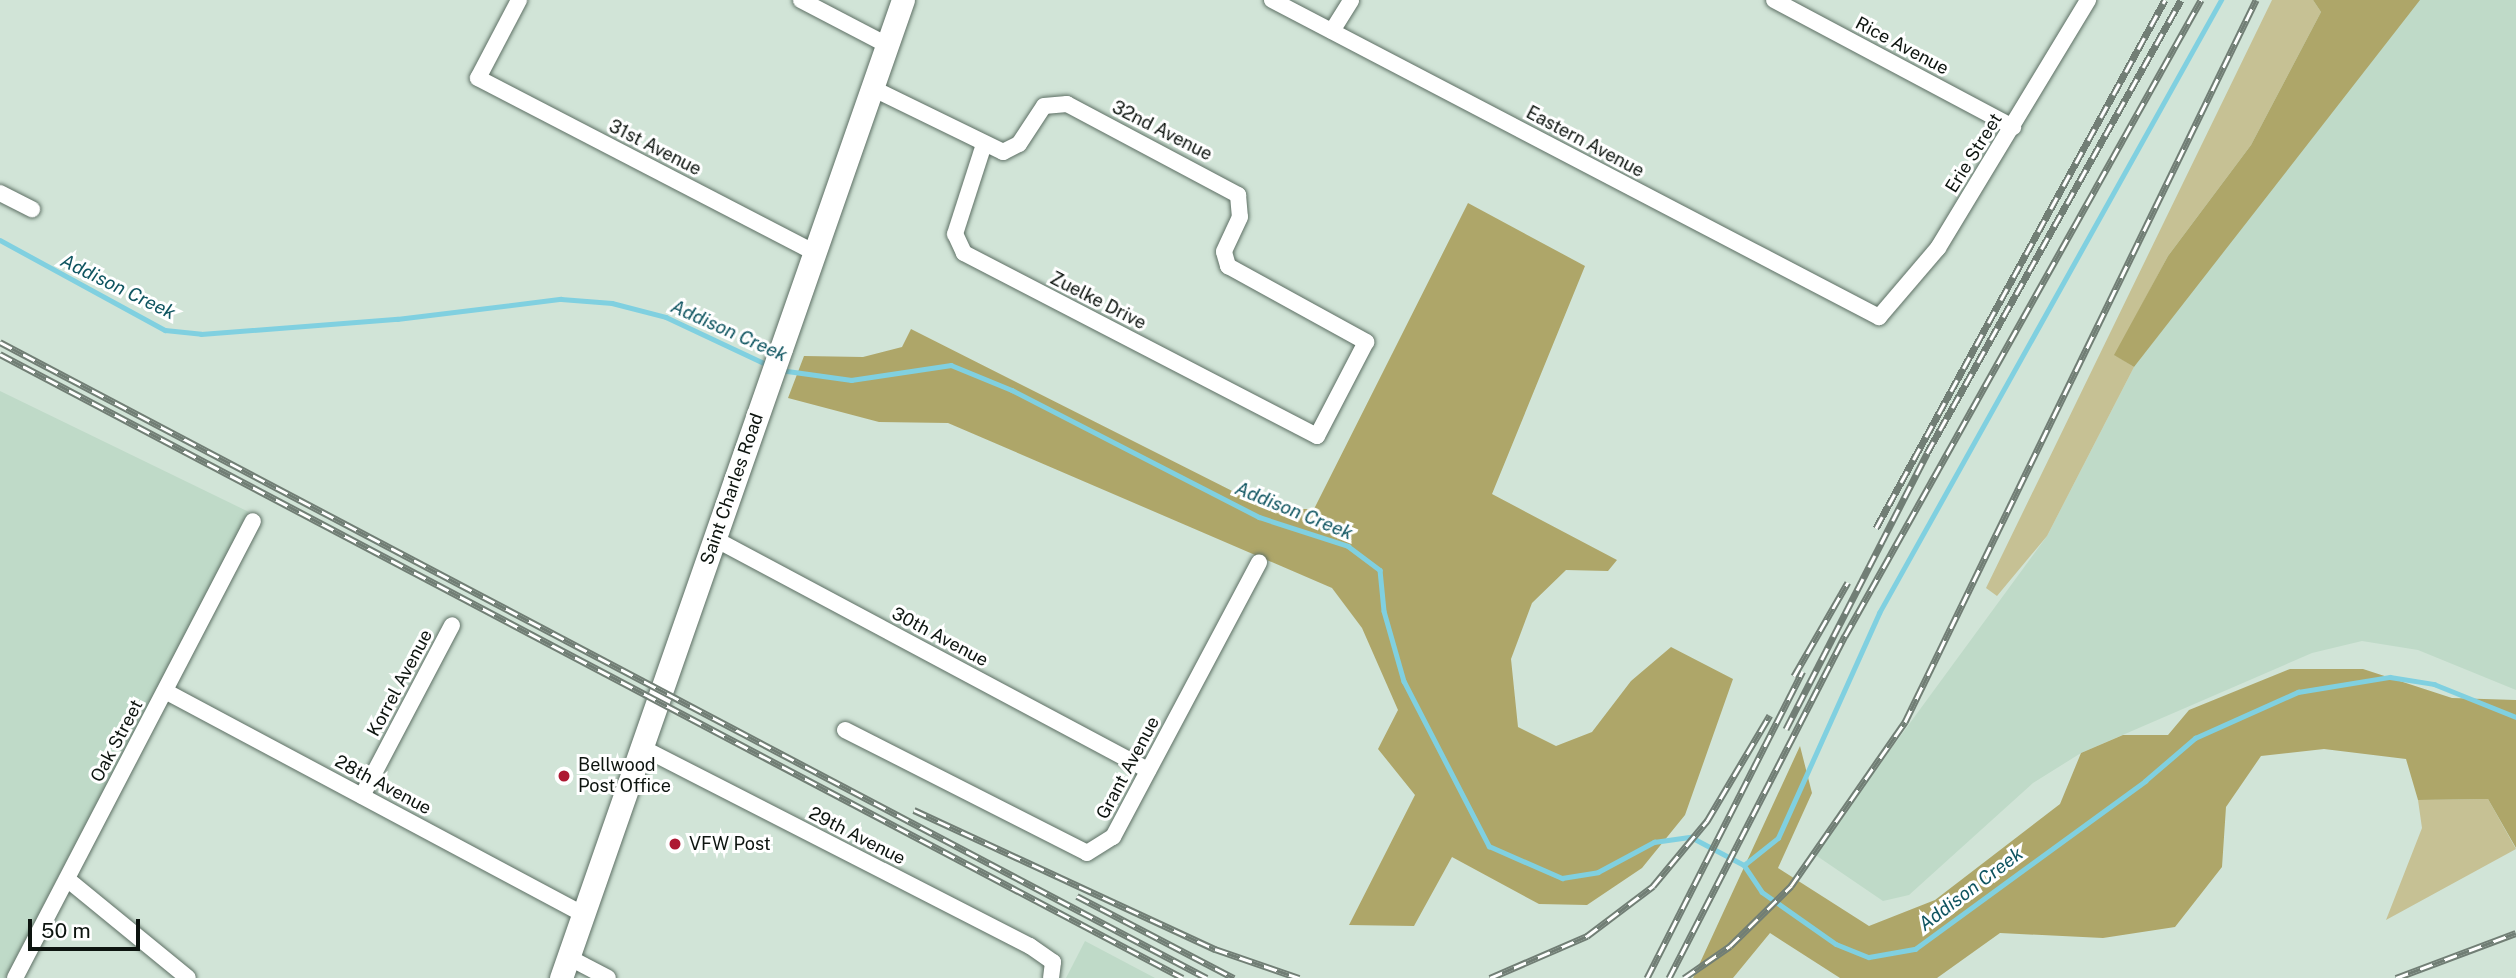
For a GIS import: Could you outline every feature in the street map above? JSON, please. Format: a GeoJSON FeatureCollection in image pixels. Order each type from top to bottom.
{"type":"FeatureCollection","features":[{"type":"Feature","properties":{"kind":"main road","name":"Saint Charles Road"},"geometry":{"type":"LineString","coordinates":[[565,968],[903,0]]}},
{"type":"Feature","properties":{"kind":"street","name":"31st Avenue"},"geometry":{"type":"LineString","coordinates":[[519,0],[478,78],[815,253]]}},
{"type":"Feature","properties":{"kind":"street"},"geometry":{"type":"LineString","coordinates":[[801,0],[887,45]]}},
{"type":"Feature","properties":{"kind":"street","name":"Eastern Avenue"},"geometry":{"type":"LineString","coordinates":[[1272,0],[1879,317]]}},
{"type":"Feature","properties":{"kind":"street"},"geometry":{"type":"LineString","coordinates":[[1332,31],[1351,0]]}},
{"type":"Feature","properties":{"kind":"street","name":"Rice Avenue"},"geometry":{"type":"LineString","coordinates":[[1774,0],[2013,127]]}},
{"type":"Feature","properties":{"kind":"street","name":"Erie Street"},"geometry":{"type":"LineString","coordinates":[[1879,317],[1938,248],[2088,0]]}},
{"type":"Feature","properties":{"kind":"street","name":"32nd Avenue"},"geometry":{"type":"LineString","coordinates":[[872,88],[984,144],[1014,149],[1051,103],[1078,110],[1238,195],[1240,217],[1224,252],[1228,266],[1366,342],[1317,436]]}},
{"type":"Feature","properties":{"kind":"street","name":"Zuelke Drive"},"geometry":{"type":"LineString","coordinates":[[984,144],[955,234],[964,253],[1317,436]]}},
{"type":"Feature","properties":{"kind":"street"},"geometry":{"type":"LineString","coordinates":[[0,192],[32,209]]}},
{"type":"Feature","properties":{"kind":"street","name":"Oak Street"},"geometry":{"type":"LineString","coordinates":[[15,978],[253,521]]}},
{"type":"Feature","properties":{"kind":"street","name":"30th Avenue"},"geometry":{"type":"LineString","coordinates":[[715,539],[1148,770]]}},
{"type":"Feature","properties":{"kind":"street","name":"Grant Avenue"},"geometry":{"type":"LineString","coordinates":[[845,730],[1087,853],[1113,837],[1259,562]]}},
{"type":"Feature","properties":{"kind":"street","name":"Korrel Avenue"},"geometry":{"type":"LineString","coordinates":[[362,796],[452,625]]}},
{"type":"Feature","properties":{"kind":"street","name":"28th Avenue"},"geometry":{"type":"LineString","coordinates":[[165,691],[583,914]]}},
{"type":"Feature","properties":{"kind":"street","name":"29th Avenue"},"geometry":{"type":"LineString","coordinates":[[641,747],[1052,970]]}},
{"type":"Feature","properties":{"kind":"street"},"geometry":{"type":"LineString","coordinates":[[67,879],[188,978]]}},
{"type":"Feature","properties":{"kind":"street"},"geometry":{"type":"LineString","coordinates":[[565,968],[608,978]]}},
{"type":"Feature","properties":{"kind":"shaded area"},"geometry":{"type":"Polygon","coordinates":[[[2272,0],[2313,0],[2321,12],[2251,145],[2168,256],[2115,355],[2134,367],[2047,536],[1997,596],[1986,588],[2272,0]]]}},
{"type":"Feature","properties":{"kind":"shaded area"},"geometry":{"type":"Polygon","coordinates":[[[2313,0],[2420,0],[2134,367],[2114,355],[2168,256],[2251,145],[2321,12],[2313,0]]]}},
{"type":"Feature","properties":{"kind":"shaded area"},"geometry":{"type":"Polygon","coordinates":[[[2413,0],[2516,0],[2516,690],[2418,650],[2362,641],[2312,653],[2081,753],[2033,783],[1909,895],[1883,901],[1814,854],[2047,536],[2134,367],[2413,0]]]}},
{"type":"Feature","properties":{"kind":"shaded area"},"geometry":{"type":"Polygon","coordinates":[[[1468,203],[1585,266],[1492,494],[1617,560],[1608,571],[1566,570],[1532,603],[1511,659],[1518,727],[1556,746],[1592,732],[1631,681],[1671,647],[1733,679],[1685,815],[1642,868],[1587,905],[1539,904],[1452,857],[1414,926],[1349,925],[1415,795],[1378,749],[1398,710],[1362,628],[1332,588],[948,423],[879,422],[788,398],[804,356],[863,357],[902,347],[911,329],[1268,509],[1314,509],[1468,203]]]}},
{"type":"Feature","properties":{"kind":"shaded area"},"geometry":{"type":"Polygon","coordinates":[[[0,391],[249,512],[5,978],[0,978],[0,391]]]}},
{"type":"Feature","properties":{"kind":"shaded area"},"geometry":{"type":"Polygon","coordinates":[[[2290,669],[2363,669],[2452,698],[2516,700],[2516,848],[2488,799],[2418,800],[2406,759],[2324,749],[2261,756],[2226,807],[2222,867],[2175,927],[2103,938],[2000,933],[1937,978],[1840,978],[1770,933],[1733,978],[1693,978],[1800,746],[1812,793],[1778,868],[1869,926],[1935,900],[2060,804],[2081,753],[2123,735],[2168,735],[2189,710],[2290,669]]]}},
{"type":"Feature","properties":{"kind":"shaded area"},"geometry":{"type":"Polygon","coordinates":[[[2488,799],[2516,849],[2386,920],[2422,828],[2418,800],[2488,799]]]}},
{"type":"Feature","properties":{"kind":"shaded area"},"geometry":{"type":"Polygon","coordinates":[[[1085,941],[1155,978],[1066,978],[1085,941]]]}},
{"type":"Feature","properties":{"kind":"waterway"},"geometry":{"type":"LineString","coordinates":[[1744,865],[1778,838],[1879,613],[2221,0]]}},
{"type":"Feature","properties":{"kind":"waterway","name":"Addison Creek"},"geometry":{"type":"LineString","coordinates":[[0,240],[165,330],[201,334],[397,319],[561,299],[612,303],[666,317],[768,365]]}},
{"type":"Feature","properties":{"kind":"waterway","name":"Addison Creek"},"geometry":{"type":"LineString","coordinates":[[780,370],[851,380],[951,365],[1012,390],[1259,517],[1348,546],[1380,570],[1384,611],[1404,681],[1489,846],[1562,878],[1598,872],[1654,842],[1691,837],[1744,865],[1762,892],[1836,944],[1869,957],[1915,949],[2145,781],[2195,738],[2298,692],[2390,677],[2434,684],[2516,717]]}},
{"type":"Feature","properties":{"kind":"railway"},"geometry":{"type":"LineString","coordinates":[[1876,528],[2165,0]]}},
{"type":"Feature","properties":{"kind":"railway"},"geometry":{"type":"LineString","coordinates":[[1786,729],[1927,453],[2181,0]]}},
{"type":"Feature","properties":{"kind":"railway"},"geometry":{"type":"LineString","coordinates":[[1669,978],[1845,636],[2201,0]]}},
{"type":"Feature","properties":{"kind":"railway"},"geometry":{"type":"LineString","coordinates":[[1684,978],[1730,946],[1791,886],[1905,722],[2256,0]]}},
{"type":"Feature","properties":{"kind":"railway"},"geometry":{"type":"LineString","coordinates":[[0,342],[1207,978]]}},
{"type":"Feature","properties":{"kind":"railway"},"geometry":{"type":"LineString","coordinates":[[0,354],[1183,978]]}},
{"type":"Feature","properties":{"kind":"railway"},"geometry":{"type":"LineString","coordinates":[[1794,676],[1848,582]]}},
{"type":"Feature","properties":{"kind":"railway"},"geometry":{"type":"LineString","coordinates":[[1647,978],[1803,671]]}},
{"type":"Feature","properties":{"kind":"railway"},"geometry":{"type":"LineString","coordinates":[[1490,978],[1587,936],[1653,886],[1707,821],[1770,715]]}},
{"type":"Feature","properties":{"kind":"railway"},"geometry":{"type":"LineString","coordinates":[[914,810],[1215,949],[1299,978]]}},
{"type":"Feature","properties":{"kind":"railway"},"geometry":{"type":"LineString","coordinates":[[1077,896],[1234,978]]}},
{"type":"Feature","properties":{"kind":"railway"},"geometry":{"type":"LineString","coordinates":[[2396,978],[2516,933]]}},
{"type":"Feature","properties":{"kind":"place","name":"Bellwood Post Office"},"geometry":{"type":"Point","coordinates":[564,776]}},
{"type":"Feature","properties":{"kind":"place","name":"VFW Post"},"geometry":{"type":"Point","coordinates":[675,844]}}]}
